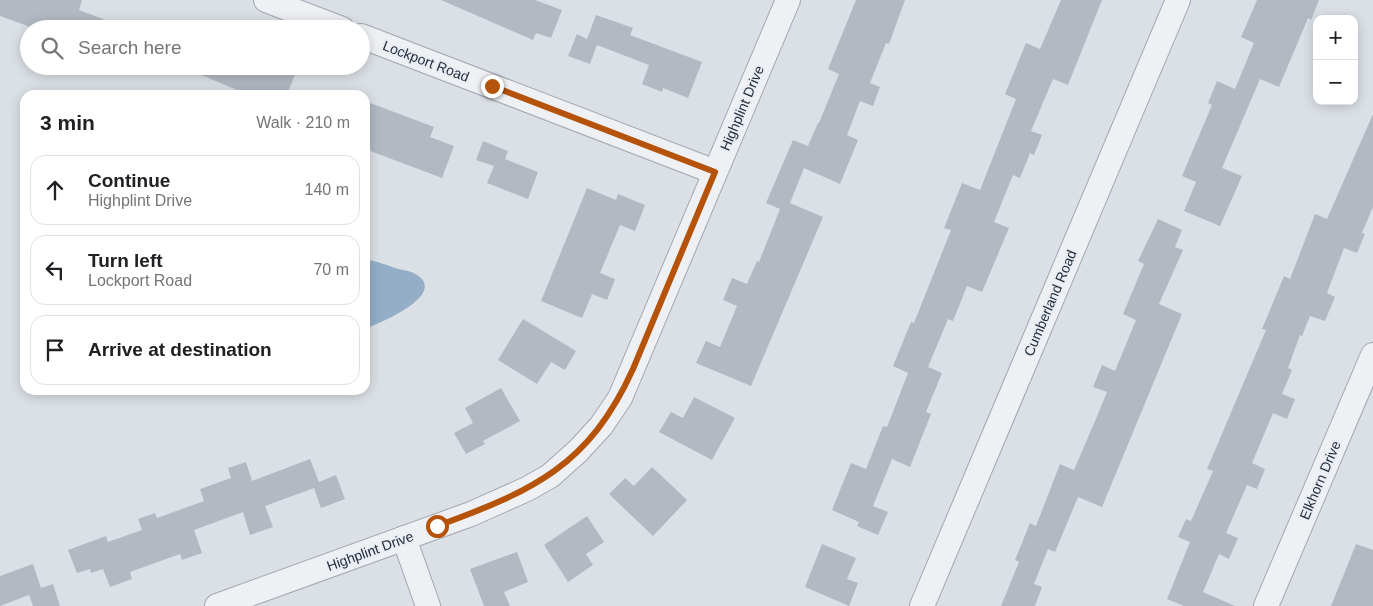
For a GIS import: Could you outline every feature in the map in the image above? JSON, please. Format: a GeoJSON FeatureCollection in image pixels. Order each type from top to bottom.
{"type":"FeatureCollection","features":[{"type":"Feature","properties":{"kind":"street"},"geometry":{"type":"LineString","coordinates":[[266,0],[318,20]]}},
{"type":"Feature","properties":{"kind":"street","name":"Highplint Drive"},"geometry":{"type":"LineString","coordinates":[[217,606],[504,501],[557,470],[601,426],[620,398],[633,369],[788,0]]}},
{"type":"Feature","properties":{"kind":"street","name":"Cumberland Road"},"geometry":{"type":"LineString","coordinates":[[922,606],[1178,0]]}},
{"type":"Feature","properties":{"kind":"street","name":"Lockport Road"},"geometry":{"type":"LineString","coordinates":[[370,39],[715,172]]}},
{"type":"Feature","properties":{"kind":"street","name":"Elkhorn Drive"},"geometry":{"type":"LineString","coordinates":[[1266,606],[1373,355]]}},
{"type":"Feature","properties":{"kind":"street"},"geometry":{"type":"LineString","coordinates":[[404,538],[428,606]]}},
{"type":"Feature","properties":{"kind":"water"},"geometry":{"type":"Polygon","coordinates":[[[370,260],[412,272],[424,283],[424,291],[418,300],[370,327],[370,260]]]}},
{"type":"Feature","properties":{"kind":"building"},"geometry":{"type":"Polygon","coordinates":[[[0,0],[82,0],[79,10],[105,20],[20,20],[20,23],[0,16],[0,0]]]}},
{"type":"Feature","properties":{"kind":"building"},"geometry":{"type":"Polygon","coordinates":[[[441,0],[535,0],[562,10],[551,38],[536,33],[533,40],[441,0]]]}},
{"type":"Feature","properties":{"kind":"building"},"geometry":{"type":"Polygon","coordinates":[[[856,0],[905,0],[889,44],[886,43],[870,83],[880,87],[873,106],[860,101],[847,135],[858,140],[840,184],[804,168],[790,203],[823,217],[751,386],[696,363],[706,341],[720,347],[737,306],[723,300],[732,278],[747,284],[757,261],[759,262],[780,209],[766,203],[793,140],[808,146],[819,123],[839,74],[828,69],[856,0]]]}},
{"type":"Feature","properties":{"kind":"building"},"geometry":{"type":"Polygon","coordinates":[[[1061,0],[1102,0],[1068,85],[1053,79],[1031,131],[1042,135],[1034,155],[1030,153],[1020,178],[1013,175],[994,222],[1009,228],[982,292],[967,286],[953,321],[948,319],[928,367],[942,373],[926,412],[931,414],[910,467],[892,459],[873,506],[888,512],[878,535],[857,526],[859,522],[832,510],[851,463],[866,469],[883,426],[887,427],[908,373],[893,366],[911,322],[914,323],[951,230],[944,228],[962,183],[980,190],[1016,99],[1005,94],[1026,43],[1040,49],[1061,0]]]}},
{"type":"Feature","properties":{"kind":"building"},"geometry":{"type":"Polygon","coordinates":[[[1257,0],[1319,0],[1311,20],[1308,18],[1279,87],[1260,79],[1222,168],[1242,176],[1220,226],[1184,211],[1196,182],[1182,176],[1212,105],[1208,103],[1217,81],[1235,89],[1254,43],[1241,37],[1257,0]]]}},
{"type":"Feature","properties":{"kind":"building"},"geometry":{"type":"Polygon","coordinates":[[[596,15],[633,28],[630,35],[702,62],[688,98],[663,88],[662,92],[642,84],[649,65],[597,45],[590,64],[568,56],[577,34],[587,39],[596,15]]]}},
{"type":"Feature","properties":{"kind":"building"},"geometry":{"type":"Polygon","coordinates":[[[201,75],[295,75],[289,90],[237,90],[201,75]]]}},
{"type":"Feature","properties":{"kind":"building"},"geometry":{"type":"Polygon","coordinates":[[[370,103],[434,127],[430,137],[454,146],[442,178],[370,151],[370,103]]]}},
{"type":"Feature","properties":{"kind":"building"},"geometry":{"type":"Polygon","coordinates":[[[1373,114],[1373,207],[1362,233],[1365,234],[1357,253],[1344,248],[1327,293],[1335,297],[1325,321],[1310,316],[1302,336],[1300,335],[1288,368],[1292,370],[1282,394],[1295,399],[1287,419],[1273,413],[1252,463],[1265,469],[1257,489],[1247,485],[1226,533],[1238,538],[1229,559],[1219,554],[1203,592],[1235,606],[1184,606],[1167,599],[1190,542],[1178,537],[1186,519],[1191,521],[1213,471],[1207,469],[1266,330],[1262,329],[1284,276],[1290,279],[1315,214],[1327,219],[1373,114]]]}},
{"type":"Feature","properties":{"kind":"building"},"geometry":{"type":"Polygon","coordinates":[[[483,141],[508,151],[505,159],[538,172],[528,199],[487,183],[494,166],[476,160],[483,141]]]}},
{"type":"Feature","properties":{"kind":"building"},"geometry":{"type":"Polygon","coordinates":[[[587,188],[616,200],[618,194],[645,205],[635,231],[620,225],[600,273],[615,279],[607,300],[592,294],[582,318],[541,301],[587,188]]]}},
{"type":"Feature","properties":{"kind":"building"},"geometry":{"type":"Polygon","coordinates":[[[1158,219],[1182,230],[1175,247],[1183,250],[1159,304],[1182,314],[1102,507],[1078,497],[1055,552],[1048,549],[1034,584],[1042,587],[1035,606],[1001,606],[1019,562],[1015,560],[1030,523],[1036,526],[1060,464],[1074,470],[1107,392],[1093,387],[1102,365],[1115,371],[1136,320],[1123,314],[1144,264],[1138,261],[1158,219]]]}},
{"type":"Feature","properties":{"kind":"building"},"geometry":{"type":"Polygon","coordinates":[[[523,319],[576,351],[565,370],[551,362],[537,384],[498,360],[523,319]]]}},
{"type":"Feature","properties":{"kind":"building"},"geometry":{"type":"Polygon","coordinates":[[[501,388],[520,421],[483,441],[485,444],[466,454],[454,433],[473,423],[465,408],[501,388]]]}},
{"type":"Feature","properties":{"kind":"building"},"geometry":{"type":"Polygon","coordinates":[[[694,397],[735,418],[712,460],[659,432],[671,412],[683,418],[694,397]]]}},
{"type":"Feature","properties":{"kind":"building"},"geometry":{"type":"Polygon","coordinates":[[[310,459],[319,482],[336,475],[345,499],[321,508],[314,488],[265,506],[273,527],[250,535],[243,512],[194,530],[202,553],[182,560],[180,554],[130,572],[132,579],[110,587],[103,569],[91,573],[90,569],[77,573],[68,550],[106,536],[108,542],[142,530],[138,519],[155,513],[157,518],[204,501],[200,489],[231,478],[228,468],[246,462],[252,481],[310,459]]]}},
{"type":"Feature","properties":{"kind":"building"},"geometry":{"type":"Polygon","coordinates":[[[652,467],[687,500],[653,536],[609,494],[625,478],[634,486],[652,467]]]}},
{"type":"Feature","properties":{"kind":"building"},"geometry":{"type":"Polygon","coordinates":[[[587,516],[604,542],[586,554],[593,565],[568,582],[544,545],[587,516]]]}},
{"type":"Feature","properties":{"kind":"building"},"geometry":{"type":"Polygon","coordinates":[[[822,544],[856,558],[847,579],[858,583],[849,606],[805,587],[822,544]]]}},
{"type":"Feature","properties":{"kind":"building"},"geometry":{"type":"Polygon","coordinates":[[[1356,544],[1373,550],[1373,606],[1331,606],[1356,544]]]}},
{"type":"Feature","properties":{"kind":"building"},"geometry":{"type":"Polygon","coordinates":[[[517,552],[528,582],[504,592],[510,606],[484,606],[470,569],[517,552]]]}},
{"type":"Feature","properties":{"kind":"building"},"geometry":{"type":"Polygon","coordinates":[[[33,564],[41,588],[53,584],[60,606],[33,606],[29,595],[0,606],[0,576],[33,564]]]}},
{"type":"Feature","properties":{"kind":"route"},"geometry":{"type":"LineString","coordinates":[[437,526],[504,501],[550,476],[578,451],[601,426],[620,398],[715,172],[492,86]]}}]}
